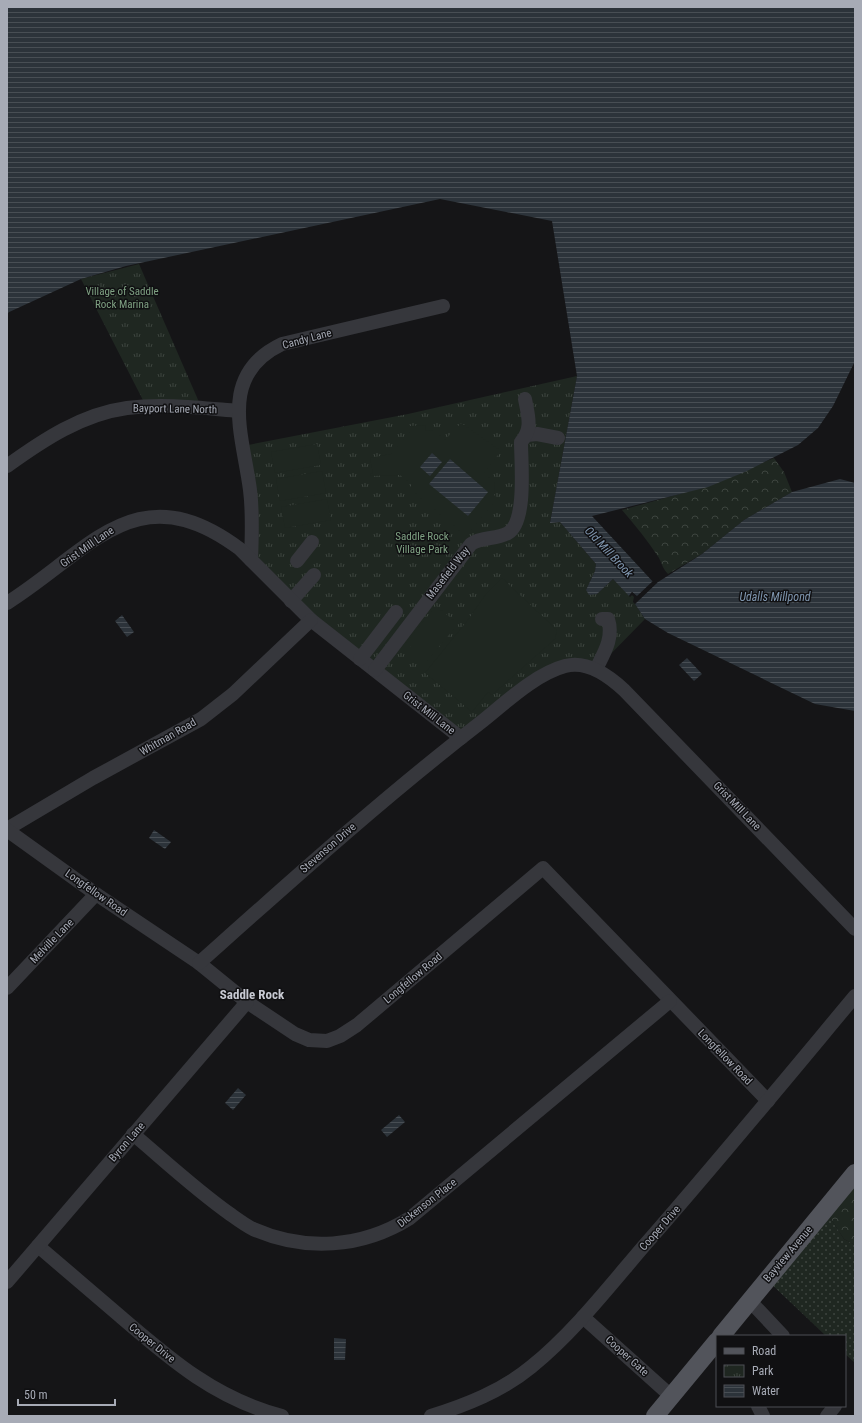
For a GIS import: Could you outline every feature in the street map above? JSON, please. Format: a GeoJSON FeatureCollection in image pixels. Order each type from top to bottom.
{"type":"FeatureCollection","features":[{"type":"Feature","properties":{"kind":"main road","name":"Bayview Avenue"},"geometry":{"type":"LineString","coordinates":[[722,1335],[855,1173]]}},
{"type":"Feature","properties":{"kind":"main road"},"geometry":{"type":"LineString","coordinates":[[654,1416],[716,1342]]}},
{"type":"Feature","properties":{"kind":"street","name":"Candy Lane"},"geometry":{"type":"LineString","coordinates":[[252,560],[252,503],[238,411],[240,394],[247,376],[263,356],[272,349],[294,341],[443,306]]}},
{"type":"Feature","properties":{"kind":"street","name":"Masefield Way"},"geometry":{"type":"LineString","coordinates":[[375,670],[471,544],[481,539],[502,536],[512,530],[519,514],[521,442],[527,435],[530,424],[524,399]]}},
{"type":"Feature","properties":{"kind":"street","name":"Bayport Lane North"},"geometry":{"type":"LineString","coordinates":[[7,466],[64,429],[87,418],[107,412],[144,406],[238,411]]}},
{"type":"Feature","properties":{"kind":"street"},"geometry":{"type":"LineString","coordinates":[[527,435],[538,434],[558,438]]}},
{"type":"Feature","properties":{"kind":"street","name":"Grist Mill Lane"},"geometry":{"type":"LineString","coordinates":[[7,603],[100,536],[119,525],[134,519],[163,516],[187,521],[228,540],[252,560],[311,620],[461,738],[534,681],[548,673],[566,665],[596,669],[624,690],[855,929]]}},
{"type":"Feature","properties":{"kind":"street"},"geometry":{"type":"LineString","coordinates":[[297,561],[312,542]]}},
{"type":"Feature","properties":{"kind":"street"},"geometry":{"type":"LineString","coordinates":[[291,601],[314,575]]}},
{"type":"Feature","properties":{"kind":"street"},"geometry":{"type":"LineString","coordinates":[[360,658],[396,612]]}},
{"type":"Feature","properties":{"kind":"street"},"geometry":{"type":"LineString","coordinates":[[596,669],[605,652],[610,636],[608,619],[602,619]]}},
{"type":"Feature","properties":{"kind":"street","name":"Whitman Road"},"geometry":{"type":"LineString","coordinates":[[7,830],[93,778],[201,719],[233,694],[311,620]]}},
{"type":"Feature","properties":{"kind":"street","name":"Stevenson Drive"},"geometry":{"type":"LineString","coordinates":[[199,962],[321,854],[461,738]]}},
{"type":"Feature","properties":{"kind":"street","name":"Longfellow Road"},"geometry":{"type":"LineString","coordinates":[[7,830],[96,894],[199,962],[247,1002],[295,1034],[309,1040],[327,1041],[340,1036],[363,1020],[543,868],[768,1101]]}},
{"type":"Feature","properties":{"kind":"street","name":"Melville Lane"},"geometry":{"type":"LineString","coordinates":[[7,988],[96,894]]}},
{"type":"Feature","properties":{"kind":"street","name":"Cooper Drive"},"geometry":{"type":"LineString","coordinates":[[430,1416],[464,1405],[494,1391],[519,1376],[552,1348],[583,1316],[768,1101],[855,996]]}},
{"type":"Feature","properties":{"kind":"street","name":"Dickenson Place"},"geometry":{"type":"LineString","coordinates":[[134,1134],[216,1204],[252,1228],[278,1238],[313,1244],[359,1241],[392,1229],[410,1218],[670,1001]]}},
{"type":"Feature","properties":{"kind":"street","name":"Byron Lane"},"geometry":{"type":"LineString","coordinates":[[7,1282],[247,1002]]}},
{"type":"Feature","properties":{"kind":"street","name":"Cooper Drive"},"geometry":{"type":"LineString","coordinates":[[38,1246],[159,1350],[200,1381],[237,1400],[282,1416]]}},
{"type":"Feature","properties":{"kind":"street"},"geometry":{"type":"LineString","coordinates":[[750,1301],[782,1335]]}},
{"type":"Feature","properties":{"kind":"street","name":"Cooper Gate"},"geometry":{"type":"LineString","coordinates":[[583,1316],[671,1396]]}},
{"type":"Feature","properties":{"kind":"street"},"geometry":{"type":"LineString","coordinates":[[759,1407],[764,1416]]}},
{"type":"Feature","properties":{"kind":"street"},"geometry":{"type":"LineString","coordinates":[[827,1416],[834,1407]]}},
{"type":"Feature","properties":{"kind":"green space","name":"Village of Saddle Rock Marina"},"geometry":{"type":"Polygon","coordinates":[[[139,264],[202,409],[147,408],[81,279],[139,264]]]}},
{"type":"Feature","properties":{"kind":"green space","name":"Saddle Rock Village Park"},"geometry":{"type":"Polygon","coordinates":[[[577,376],[550,523],[560,522],[596,564],[595,571],[586,590],[597,594],[613,579],[629,595],[632,592],[636,596],[635,604],[645,619],[596,669],[566,665],[461,738],[375,670],[251,560],[243,446],[408,414],[577,376]]]}},
{"type":"Feature","properties":{"kind":"green space"},"geometry":{"type":"Polygon","coordinates":[[[461,423],[501,451],[484,473],[495,482],[494,495],[498,498],[466,536],[409,488],[412,485],[400,475],[371,476],[370,474],[373,473],[370,458],[391,454],[410,432],[410,426],[425,425],[426,431],[433,430],[445,440],[461,423]]]}},
{"type":"Feature","properties":{"kind":"green space"},"geometry":{"type":"Polygon","coordinates":[[[317,444],[321,465],[275,473],[271,452],[317,444]]]}},
{"type":"Feature","properties":{"kind":"green space"},"geometry":{"type":"Polygon","coordinates":[[[774,458],[784,472],[792,492],[744,520],[702,554],[668,574],[650,545],[622,510],[708,486],[774,458]]]}},
{"type":"Feature","properties":{"kind":"green space"},"geometry":{"type":"Polygon","coordinates":[[[322,471],[326,493],[280,501],[276,479],[322,471]]]}},
{"type":"Feature","properties":{"kind":"green space"},"geometry":{"type":"Polygon","coordinates":[[[327,499],[331,520],[285,528],[281,507],[327,499]]]}},
{"type":"Feature","properties":{"kind":"green space"},"geometry":{"type":"Polygon","coordinates":[[[502,578],[557,630],[555,639],[492,695],[488,692],[472,712],[425,673],[467,621],[486,594],[502,578]]]}},
{"type":"Feature","properties":{"kind":"green space"},"geometry":{"type":"Polygon","coordinates":[[[436,606],[458,624],[427,661],[406,643],[436,606]]]}},
{"type":"Feature","properties":{"kind":"green space"},"geometry":{"type":"Polygon","coordinates":[[[855,1173],[855,1245],[844,1239],[825,1210],[855,1173]]]}},
{"type":"Feature","properties":{"kind":"green space"},"geometry":{"type":"Polygon","coordinates":[[[825,1210],[844,1239],[855,1245],[855,1363],[846,1355],[846,1335],[825,1335],[767,1280],[825,1210]]]}},
{"type":"Feature","properties":{"kind":"water"},"geometry":{"type":"Polygon","coordinates":[[[7,7],[855,7],[855,361],[833,406],[818,428],[798,445],[747,471],[708,487],[592,516],[655,584],[702,554],[744,520],[792,492],[840,479],[855,483],[855,711],[815,704],[668,633],[645,619],[635,604],[636,596],[632,592],[629,596],[613,579],[597,594],[589,595],[586,590],[595,571],[596,564],[560,522],[550,523],[577,376],[552,221],[440,199],[126,266],[81,279],[7,313],[7,7]]]}},
{"type":"Feature","properties":{"kind":"water"},"geometry":{"type":"Polygon","coordinates":[[[432,453],[442,462],[430,476],[420,467],[432,453]]]}},
{"type":"Feature","properties":{"kind":"water"},"geometry":{"type":"Polygon","coordinates":[[[450,459],[488,492],[468,516],[429,484],[450,459]]]}},
{"type":"Feature","properties":{"kind":"water"},"geometry":{"type":"Polygon","coordinates":[[[122,615],[134,632],[127,637],[115,621],[122,615]]]}},
{"type":"Feature","properties":{"kind":"water"},"geometry":{"type":"Polygon","coordinates":[[[687,658],[702,674],[694,681],[679,665],[687,658]]]}},
{"type":"Feature","properties":{"kind":"water"},"geometry":{"type":"Polygon","coordinates":[[[154,830],[171,842],[165,849],[149,838],[154,830]]]}},
{"type":"Feature","properties":{"kind":"water"},"geometry":{"type":"Polygon","coordinates":[[[238,1088],[246,1095],[233,1110],[225,1103],[238,1088]]]}},
{"type":"Feature","properties":{"kind":"water"},"geometry":{"type":"Polygon","coordinates":[[[399,1115],[405,1122],[387,1137],[381,1130],[399,1115]]]}},
{"type":"Feature","properties":{"kind":"water"},"geometry":{"type":"Polygon","coordinates":[[[334,1338],[346,1339],[345,1360],[334,1360],[334,1338]]]}},
{"type":"Feature","properties":{"kind":"pier"},"geometry":{"type":"Polygon","coordinates":[[[654,580],[657,583],[635,604],[633,602],[634,597],[632,595],[630,597],[629,596],[632,592],[637,596],[654,580]]]}},
{"type":"Feature","properties":{"kind":"district","name":"Saddle Rock"},"geometry":{"type":"Point","coordinates":[252,994]}},
{"type":"Feature","properties":{"kind":"water label","name":"Old Mill Brook"},"geometry":{"type":"Point","coordinates":[609,552]}},
{"type":"Feature","properties":{"kind":"water label","name":"Udalls Millpond"},"geometry":{"type":"Point","coordinates":[775,597]}}]}
